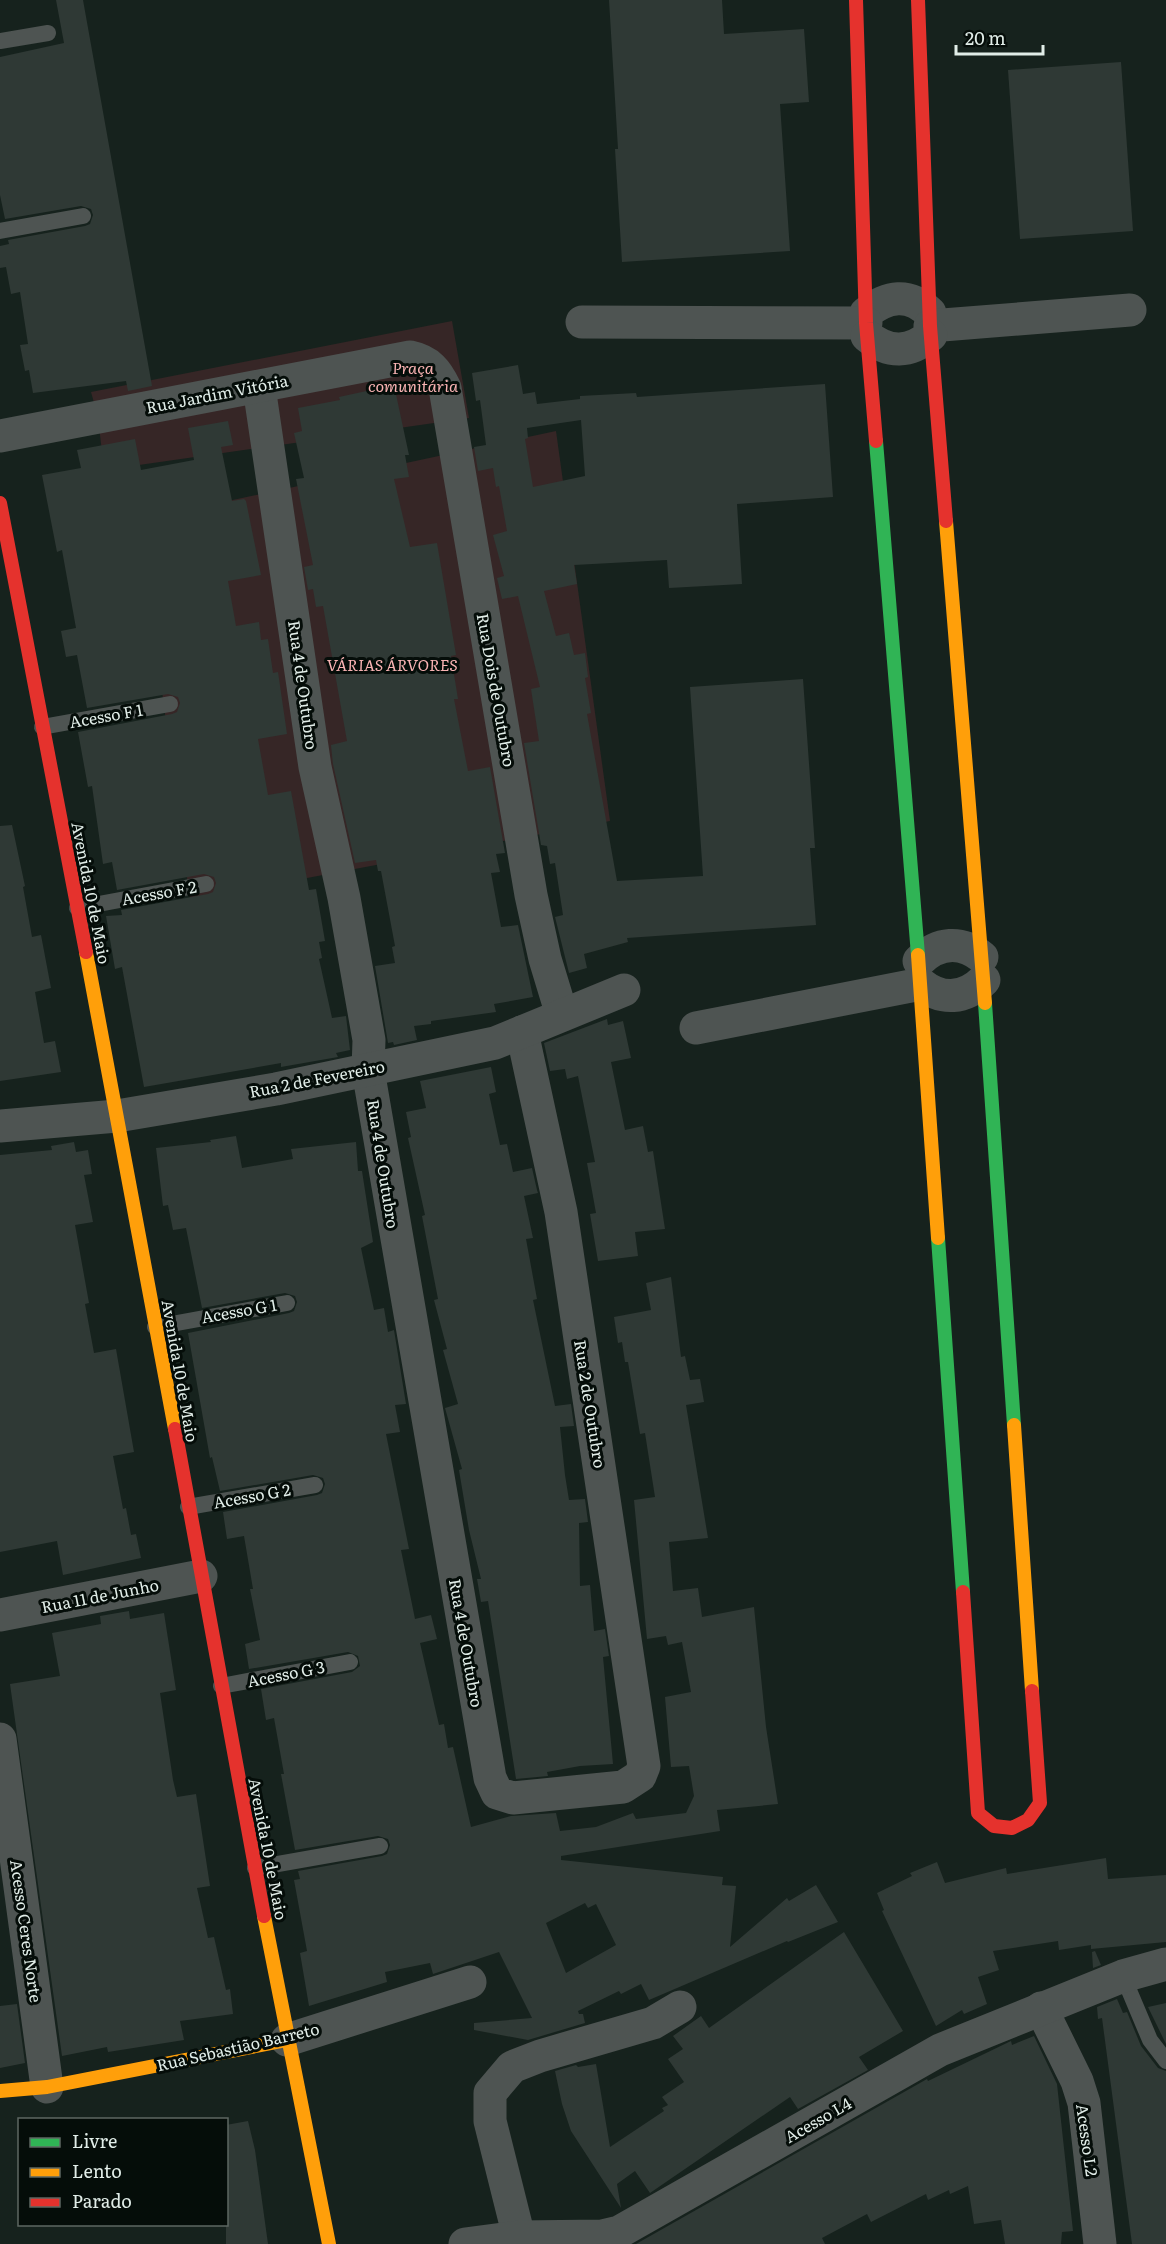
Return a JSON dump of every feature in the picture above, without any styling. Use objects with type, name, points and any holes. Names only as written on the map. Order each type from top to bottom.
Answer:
[{"type":"street","points":[[856,0],[866,324],[920,973],[978,1813],[992,1826],[1012,1829],[1030,1820],[1040,1803],[983,968],[930,324],[918,0]]},
{"type":"street","points":[[866,324],[886,300],[898,298],[921,304],[930,324]]},
{"type":"street","points":[[582,322],[866,324],[887,349],[899,350],[911,349],[930,324],[1130,310]]},
{"type":"street","name":"Rua Jardim Vitória","points":[[0,436],[410,357],[422,359],[432,366]]},
{"type":"street","name":"Rua Dois de Outubro","points":[[432,366],[445,388],[531,896],[545,959],[562,1015]]},
{"type":"street","name":"Rua 4 de Outubro","points":[[259,387],[315,767],[344,898],[369,1040],[368,1070],[404,1291],[493,1788],[503,1797],[513,1798],[623,1787],[639,1776]]},
{"type":"street","name":"Avenida 10 de Maio","points":[[0,503],[117,1116],[287,2040],[329,2244]]},
{"type":"street","points":[[950,944],[973,950],[983,968],[970,991],[953,997],[930,992],[920,973],[928,952],[950,944]]},
{"type":"street","points":[[696,1028],[920,973]]},
{"type":"street","name":"Rua 2 de Fevereiro","points":[[0,1126],[117,1116],[276,1089],[368,1070],[495,1042],[624,990]]},
{"type":"street","name":"Rua 2 de Outubro","points":[[522,1032],[561,1212],[644,1750],[644,1766],[639,1776]]},
{"type":"street","name":"Rua 11 de Junho","points":[[0,1615],[201,1576]]},
{"type":"street","name":"Acesso Ceres Norte","points":[[0,1739],[47,2087]]},
{"type":"street","name":"Acesso L4","points":[[465,2244],[519,2237],[602,2236],[619,2232],[940,2050],[1123,1976],[1166,1964]]},
{"type":"street","name":"Rua Sebastião Barreto","points":[[0,2091],[47,2087],[287,2040],[470,1982]]},
{"type":"street","points":[[519,2237],[490,2121],[490,2093],[512,2067],[540,2056],[653,2023],[680,2007]]},
{"type":"street","name":"Acesso L2","points":[[1041,2008],[1077,2081],[1083,2103],[1100,2244]]},
{"type":"lane","points":[[0,41],[48,33]]},
{"type":"lane","points":[[0,231],[83,216]]},
{"type":"lane","name":"Acesso F 1","points":[[42,727],[170,704]]},
{"type":"lane","name":"Acesso F 2","points":[[77,908],[206,884]]},
{"type":"lane","name":"Acesso G 1","points":[[155,1327],[287,1303]]},
{"type":"lane","name":"Acesso G 2","points":[[188,1508],[315,1485]]},
{"type":"lane","name":"Acesso G 3","points":[[221,1686],[350,1662]]},
{"type":"lane","points":[[255,1868],[380,1846]]},
{"type":"lane","points":[[1123,1976],[1150,2040],[1166,2061]]},
{"type":"green space","name":"Praça comunitária","points":[[452,321],[469,418],[104,470],[98,417],[91,392]]},
{"type":"green space","name":"VÁRIAS ÁRVORES","points":[[556,431],[610,821],[190,900],[139,520]]},
{"type":"building","points":[[56,0],[83,0],[152,386],[128,391],[126,381],[33,393],[29,370],[25,371],[20,345],[28,344],[20,292],[11,294],[6,267],[0,268],[0,246],[9,244],[8,240],[85,226],[90,224],[93,215],[91,209],[81,206],[5,219],[0,195],[0,57],[64,43]]},
{"type":"building","points":[[609,0],[722,0],[724,34],[804,29],[809,102],[780,104],[790,251],[622,262]]},
{"type":"building","points":[[1121,62],[1133,231],[1020,239],[1008,70]]},
{"type":"building","points":[[518,365],[523,394],[535,392],[537,404],[580,399],[580,396],[636,393],[637,397],[825,384],[833,497],[737,504],[742,584],[669,588],[667,560],[574,565],[577,584],[544,591],[556,636],[569,633],[574,655],[585,653],[588,677],[585,678],[591,713],[587,714],[617,881],[703,876],[690,687],[803,679],[815,848],[810,848],[816,925],[627,938],[628,942],[584,954],[587,968],[569,973],[555,917],[563,915],[555,863],[550,864],[547,846],[541,845],[524,743],[539,741],[531,689],[540,687],[518,596],[502,599],[497,578],[504,576],[493,535],[507,531],[499,486],[496,487],[493,468],[478,471],[474,447],[486,445],[480,400],[476,401],[472,373]],"holes":[[[581,420],[585,476],[533,487],[525,439],[528,438],[527,428]]]},
{"type":"building","points":[[394,385],[409,455],[405,455],[409,477],[394,479],[410,547],[437,543],[456,655],[451,656],[458,699],[454,699],[468,771],[490,767],[505,853],[496,854],[500,872],[491,873],[501,927],[518,925],[533,997],[494,1004],[496,1012],[431,1021],[431,1024],[414,1026],[417,1040],[394,1045],[393,1042],[388,1043],[375,966],[395,963],[392,947],[395,946],[381,871],[378,871],[376,860],[355,863],[333,764],[331,745],[347,741],[323,606],[316,607],[313,589],[308,590],[304,567],[313,565],[296,479],[304,478],[294,433],[302,431],[298,408],[340,400],[339,397]]},
{"type":"building","points":[[228,421],[233,445],[221,447],[232,501],[244,499],[246,501],[261,575],[228,581],[236,626],[259,622],[261,640],[268,639],[273,673],[278,672],[287,734],[258,739],[268,795],[291,791],[309,890],[316,889],[325,941],[319,942],[322,958],[319,959],[332,1018],[346,1016],[350,1050],[336,1053],[338,1057],[281,1067],[281,1063],[144,1087],[122,967],[115,969],[106,916],[122,915],[121,910],[208,894],[213,892],[216,883],[214,877],[204,874],[117,890],[112,862],[103,864],[92,786],[88,787],[78,732],[172,714],[177,712],[180,703],[178,697],[168,694],[87,708],[77,655],[66,657],[61,631],[76,628],[62,550],[57,552],[42,475],[81,468],[77,450],[135,439],[141,470],[194,460],[188,428]]},
{"type":"building","points":[[12,825],[25,886],[23,887],[32,937],[41,935],[51,988],[35,992],[44,1043],[55,1041],[61,1072],[0,1081],[0,826]]},
{"type":"building","points":[[607,1019],[608,1025],[623,1021],[631,1058],[611,1062],[625,1130],[643,1126],[648,1152],[653,1151],[665,1229],[635,1232],[638,1256],[598,1261],[590,1214],[596,1213],[587,1163],[595,1162],[578,1076],[567,1079],[565,1069],[550,1071],[544,1043]]},
{"type":"building","points":[[491,1067],[496,1092],[489,1094],[500,1145],[507,1144],[513,1172],[532,1168],[538,1193],[524,1196],[533,1238],[526,1239],[537,1299],[533,1300],[555,1406],[571,1404],[574,1426],[560,1427],[565,1475],[569,1500],[585,1499],[588,1522],[579,1523],[580,1586],[590,1585],[594,1631],[605,1629],[609,1656],[603,1657],[613,1764],[580,1766],[547,1772],[548,1776],[516,1779],[488,1601],[481,1602],[477,1579],[481,1579],[469,1530],[459,1470],[462,1469],[445,1408],[458,1404],[443,1350],[447,1349],[434,1300],[438,1299],[422,1216],[425,1215],[408,1138],[411,1137],[406,1112],[426,1108],[420,1081]]},
{"type":"building","points":[[236,1136],[242,1168],[293,1159],[291,1149],[356,1142],[358,1171],[362,1171],[373,1242],[361,1248],[374,1310],[384,1308],[388,1332],[394,1330],[406,1404],[395,1405],[400,1432],[386,1434],[409,1549],[401,1550],[415,1619],[431,1615],[437,1639],[420,1643],[439,1725],[444,1724],[448,1748],[453,1747],[471,1827],[511,1816],[556,1813],[560,1831],[596,1827],[633,1813],[636,1819],[686,1813],[694,1796],[689,1766],[671,1767],[665,1697],[691,1692],[682,1642],[668,1645],[666,1636],[647,1639],[634,1500],[655,1497],[645,1433],[640,1434],[628,1362],[625,1362],[622,1342],[618,1343],[614,1317],[651,1310],[646,1283],[671,1277],[681,1357],[685,1356],[690,1380],[700,1379],[704,1402],[686,1405],[708,1538],[669,1542],[673,1591],[698,1588],[702,1617],[754,1607],[766,1727],[778,1804],[717,1810],[720,1831],[561,1856],[561,1860],[723,1877],[722,1885],[736,1886],[730,1947],[787,1898],[789,1901],[816,1885],[838,1922],[787,1941],[649,2000],[641,1984],[621,1994],[619,1991],[578,2011],[579,2014],[583,2014],[585,2023],[528,2040],[474,2030],[474,2023],[532,2018],[499,1952],[433,1974],[430,1963],[385,1972],[387,1982],[309,2006],[300,1953],[307,1951],[294,1880],[300,1879],[298,1871],[382,1856],[387,1854],[390,1845],[388,1839],[378,1836],[295,1850],[281,1774],[284,1774],[274,1718],[266,1720],[261,1689],[352,1672],[360,1666],[358,1656],[348,1652],[249,1669],[245,1644],[260,1640],[250,1589],[253,1589],[244,1536],[227,1539],[223,1512],[317,1495],[322,1493],[325,1484],[323,1478],[313,1475],[220,1491],[212,1457],[210,1458],[188,1333],[289,1313],[294,1311],[297,1302],[295,1296],[285,1293],[202,1308],[186,1228],[173,1230],[168,1205],[163,1206],[156,1148],[211,1142],[210,1140]],"holes":[[[585,1903],[588,1908],[596,1904],[616,1945],[566,1973],[546,1923]]]},
{"type":"building","points":[[74,1142],[76,1152],[88,1150],[92,1174],[84,1175],[93,1222],[75,1225],[89,1303],[85,1304],[94,1353],[116,1349],[134,1452],[113,1456],[123,1509],[126,1508],[131,1535],[136,1534],[141,1558],[63,1575],[57,1541],[0,1552],[0,1155],[52,1150],[51,1146]]},
{"type":"building","points":[[129,1611],[130,1619],[164,1613],[176,1690],[160,1693],[173,1780],[177,1797],[196,1794],[210,1886],[197,1888],[208,1938],[214,1937],[226,1990],[230,1989],[233,2014],[180,2021],[184,2040],[108,2052],[107,2047],[62,2056],[10,1684],[60,1676],[52,1633],[101,1624],[100,1616]]},
{"type":"building","points":[[1106,1858],[1108,1879],[1166,1875],[1166,1942],[1091,1949],[1091,1945],[1059,1950],[1058,1941],[993,1951],[999,1970],[978,1977],[987,2004],[964,2014],[962,2010],[936,2026],[882,1911],[884,1910],[877,1893],[912,1876],[910,1873],[937,1862],[945,1883],[1006,1868],[1007,1874]]},
{"type":"building","points":[[844,1932],[903,2031],[859,2057],[868,2070],[798,2109],[790,2097],[650,2193],[635,2171],[617,2184],[621,2208],[571,2131],[555,2071],[576,2065],[578,2067],[596,2064],[610,2147],[664,2111],[662,2108],[668,2105],[662,2097],[684,2082],[668,2059],[683,2049],[673,2036],[701,2016],[709,2028]]},
{"type":"building","points":[[1095,1951],[1101,1965],[1093,1968],[1092,1952]]},
{"type":"building","points":[[1117,1999],[1123,2013],[1127,2012],[1141,2046],[1158,2068],[1166,2071],[1166,2244],[1132,2244],[1102,2018],[1098,2019],[1097,2007]]},
{"type":"building","points":[[1166,2003],[1166,2044],[1148,2007]]},
{"type":"building","points":[[17,2004],[25,2063],[0,2068],[0,2006]]},
{"type":"building","points":[[1034,2036],[1057,2084],[1073,2231],[1062,2232],[1061,2244],[1005,2244],[1001,2220],[974,2224],[968,2186],[950,2194],[949,2190],[928,2200],[926,2194],[871,2222],[867,2214],[822,2238],[825,2244],[636,2244],[927,2079],[928,2081],[1011,2041],[1012,2045]]},
{"type":"building","points":[[248,2121],[255,2150],[268,2244],[226,2244],[228,2125]]},
{"type":"traffic: fast","points":[[876,441],[918,955]]},
{"type":"traffic: fast","points":[[985,1003],[1014,1425]]},
{"type":"traffic: fast","points":[[938,1238],[963,1592]]},
{"type":"traffic: slow","points":[[946,521],[985,1003]]},
{"type":"traffic: slow","points":[[86,952],[175,1429]]},
{"type":"traffic: slow","points":[[918,955],[938,1238]]},
{"type":"traffic: slow","points":[[1014,1425],[1032,1691]]},
{"type":"traffic: slow","points":[[264,1916],[329,2244]]},
{"type":"traffic: slow","points":[[0,2091],[47,2087],[287,2040]]},
{"type":"traffic: jam","points":[[856,0],[866,323],[876,441]]},
{"type":"traffic: jam","points":[[918,0],[930,326],[946,521]]},
{"type":"traffic: jam","points":[[0,503],[86,952]]},
{"type":"traffic: jam","points":[[175,1429],[264,1916]]},
{"type":"traffic: jam","points":[[963,1592],[978,1813],[994,1826],[1012,1828],[1028,1820],[1040,1803],[1032,1691]]}]
